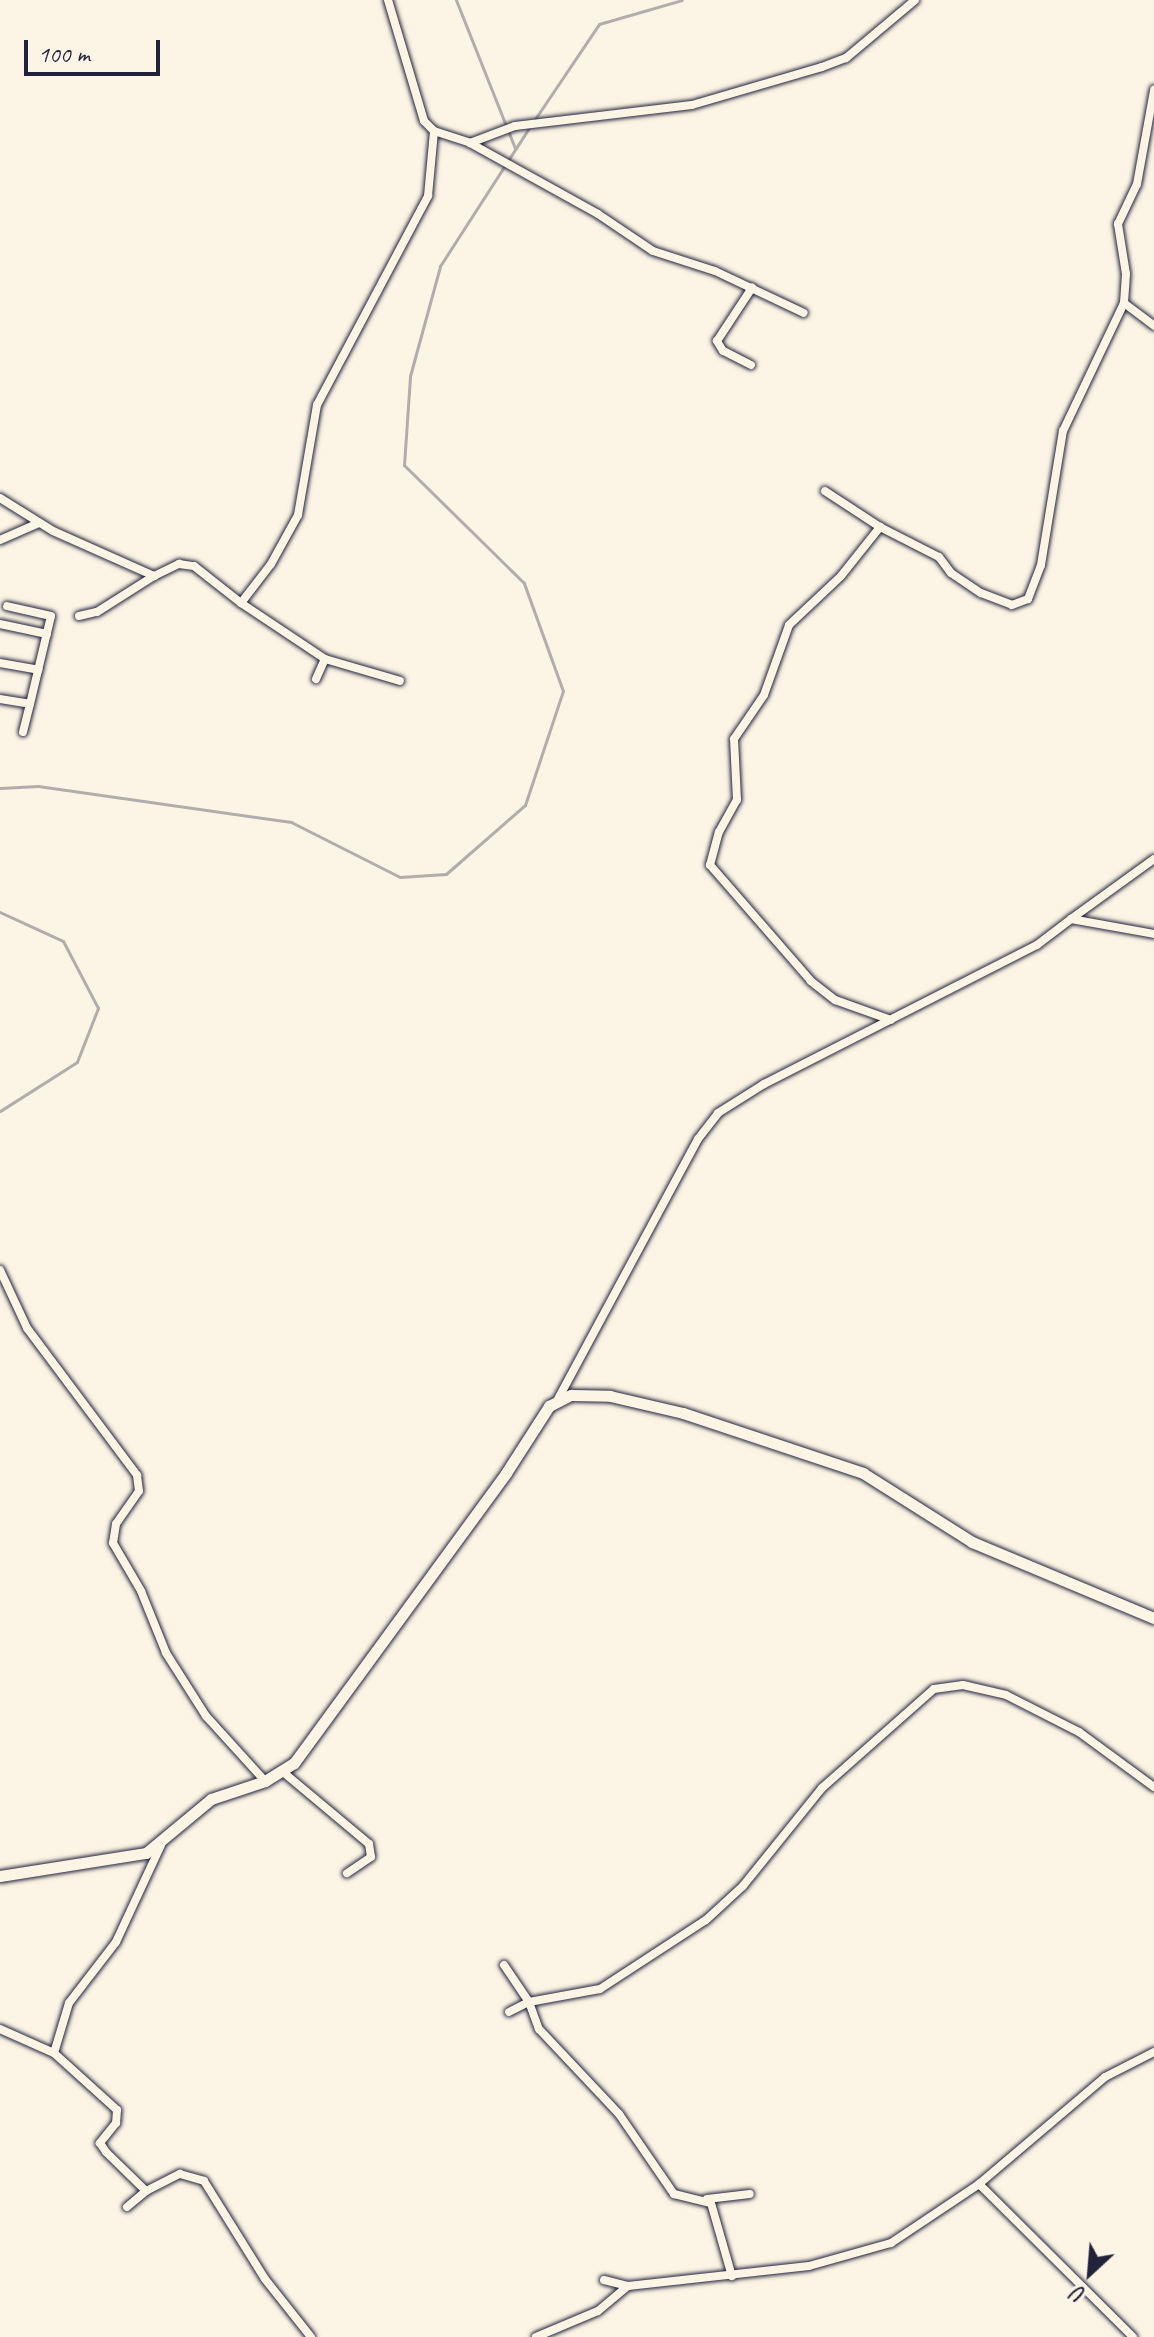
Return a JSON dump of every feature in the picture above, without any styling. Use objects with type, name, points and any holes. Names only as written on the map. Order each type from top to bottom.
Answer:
[{"type":"street","points":[[241,603],[298,515],[317,405],[428,196],[434,131],[415,100],[388,0]]},
{"type":"street","points":[[470,143],[505,129],[530,124],[692,105],[822,67],[846,58],[915,0]]},
{"type":"street","points":[[825,491],[880,527],[939,557],[951,573],[981,593],[1012,605],[1028,599],[1041,565],[1063,431],[1124,303],[1126,274],[1118,224],[1137,184],[1154,90]]},
{"type":"street","points":[[434,131],[470,143],[598,214],[653,251],[752,288],[804,313]]},
{"type":"street","points":[[751,365],[723,351],[717,341],[752,288]]},
{"type":"street","points":[[1124,303],[1154,326]]},
{"type":"street","points":[[0,498],[39,523],[154,576]]},
{"type":"street","points":[[0,540],[39,523]]},
{"type":"street","points":[[880,527],[841,576],[789,625],[764,695],[734,739],[737,800],[719,832],[710,865],[811,981],[835,1000],[891,1020]]},
{"type":"street","points":[[79,616],[97,612],[154,576],[187,563],[325,659],[400,681]]},
{"type":"street","points":[[7,606],[51,616],[23,732]]},
{"type":"street","points":[[0,624],[47,634]]},
{"type":"street","points":[[316,679],[325,659]]},
{"type":"street","points":[[0,663],[38,670]]},
{"type":"street","points":[[0,699],[30,704]]},
{"type":"street","points":[[0,1876],[126,1859],[161,1845],[211,1799],[283,1772],[328,1724],[558,1399],[698,1139],[718,1113],[764,1084],[1037,945],[1154,859]]},
{"type":"street","points":[[1071,919],[1095,927],[1154,934]]},
{"type":"street","points":[[0,1270],[27,1328],[137,1475],[139,1491],[116,1524],[113,1543],[141,1591],[166,1653],[206,1716],[265,1781]]},
{"type":"street","points":[[558,1399],[590,1394],[633,1401],[826,1460],[887,1486],[1010,1561],[1154,1618]]},
{"type":"street","points":[[509,2012],[529,2002],[600,1989],[706,1920],[752,1876],[808,1802],[934,1689],[963,1685],[1006,1695],[1079,1732],[1154,1787]]},
{"type":"street","points":[[283,1772],[369,1844],[371,1857],[347,1873]]},
{"type":"street","points":[[54,2053],[69,2003],[116,1942],[161,1845]]},
{"type":"street","points":[[504,1965],[529,2002],[539,2029],[619,2114],[674,2194],[707,2199],[750,2194]]},
{"type":"street","points":[[0,2029],[54,2053],[117,2110],[118,2119],[101,2146],[146,2191]]},
{"type":"street","points":[[604,2280],[628,2286],[732,2276],[809,2266],[891,2243],[979,2184],[1082,2094],[1154,2052]]},
{"type":"street","points":[[127,2207],[146,2191],[180,2174],[204,2181],[265,2279],[311,2337]]},
{"type":"street","points":[[979,2184],[1133,2337]]},
{"type":"street","points":[[707,2199],[721,2223],[732,2276]]},
{"type":"street","points":[[536,2337],[598,2311],[628,2286]]},
{"type":"waterway","points":[[456,0],[515,148]]},
{"type":"waterway","points":[[533,122],[599,24],[682,0]]},
{"type":"waterway","points":[[0,788],[38,786],[291,822],[400,877],[446,874],[525,805],[563,691],[524,583],[404,465],[410,376],[440,266],[529,128]]},
{"type":"waterway","points":[[0,912],[63,941],[98,1008],[77,1062],[0,1111]]}]
